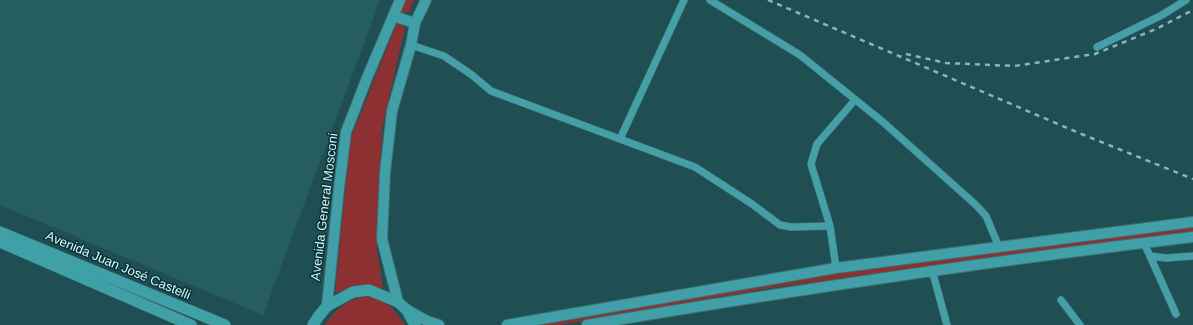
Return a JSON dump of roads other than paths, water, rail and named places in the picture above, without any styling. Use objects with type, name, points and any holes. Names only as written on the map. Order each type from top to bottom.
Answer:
[{"type":"main road","name":"Avenida Juan José Castelli","points":[[0,232],[225,325]]},
{"type":"main road","name":"Avenida Juan José Castelli","points":[[0,242],[191,325]]},
{"type":"main road","points":[[306,325],[315,321],[327,306],[352,292],[369,290],[398,302],[407,310],[415,325]]},
{"type":"street","name":"Avenida General Mosconi","points":[[327,306],[346,132],[400,0]]},
{"type":"street","points":[[398,302],[382,239],[385,173],[392,111],[411,45],[415,23],[426,0]]},
{"type":"street","points":[[620,139],[684,0]]},
{"type":"street","points":[[710,0],[800,55],[854,101],[882,122],[976,205],[986,216],[999,247]]},
{"type":"street","points":[[1097,47],[1162,15],[1186,0]]},
{"type":"street","points":[[393,16],[415,23]]},
{"type":"street","points":[[411,45],[444,56],[472,75],[491,91],[695,167],[752,204],[780,225],[791,227],[830,226]]},
{"type":"street","points":[[836,268],[830,226],[811,164],[817,144],[854,101]]},
{"type":"street","points":[[507,325],[836,268],[1193,222]]},
{"type":"street","points":[[586,325],[747,298],[932,270],[1193,237]]},
{"type":"street","points":[[1144,243],[1176,314]]},
{"type":"street","points":[[1150,256],[1166,258],[1193,256]]},
{"type":"street","points":[[932,270],[947,325]]},
{"type":"street","points":[[1061,300],[1080,325]]},
{"type":"street","points":[[407,310],[427,321],[439,325]]},
{"type":"railway","points":[[768,0],[1079,133],[1193,179]]},
{"type":"railway","points":[[906,54],[946,63],[1014,66],[1095,54],[1156,29],[1193,10]]}]
